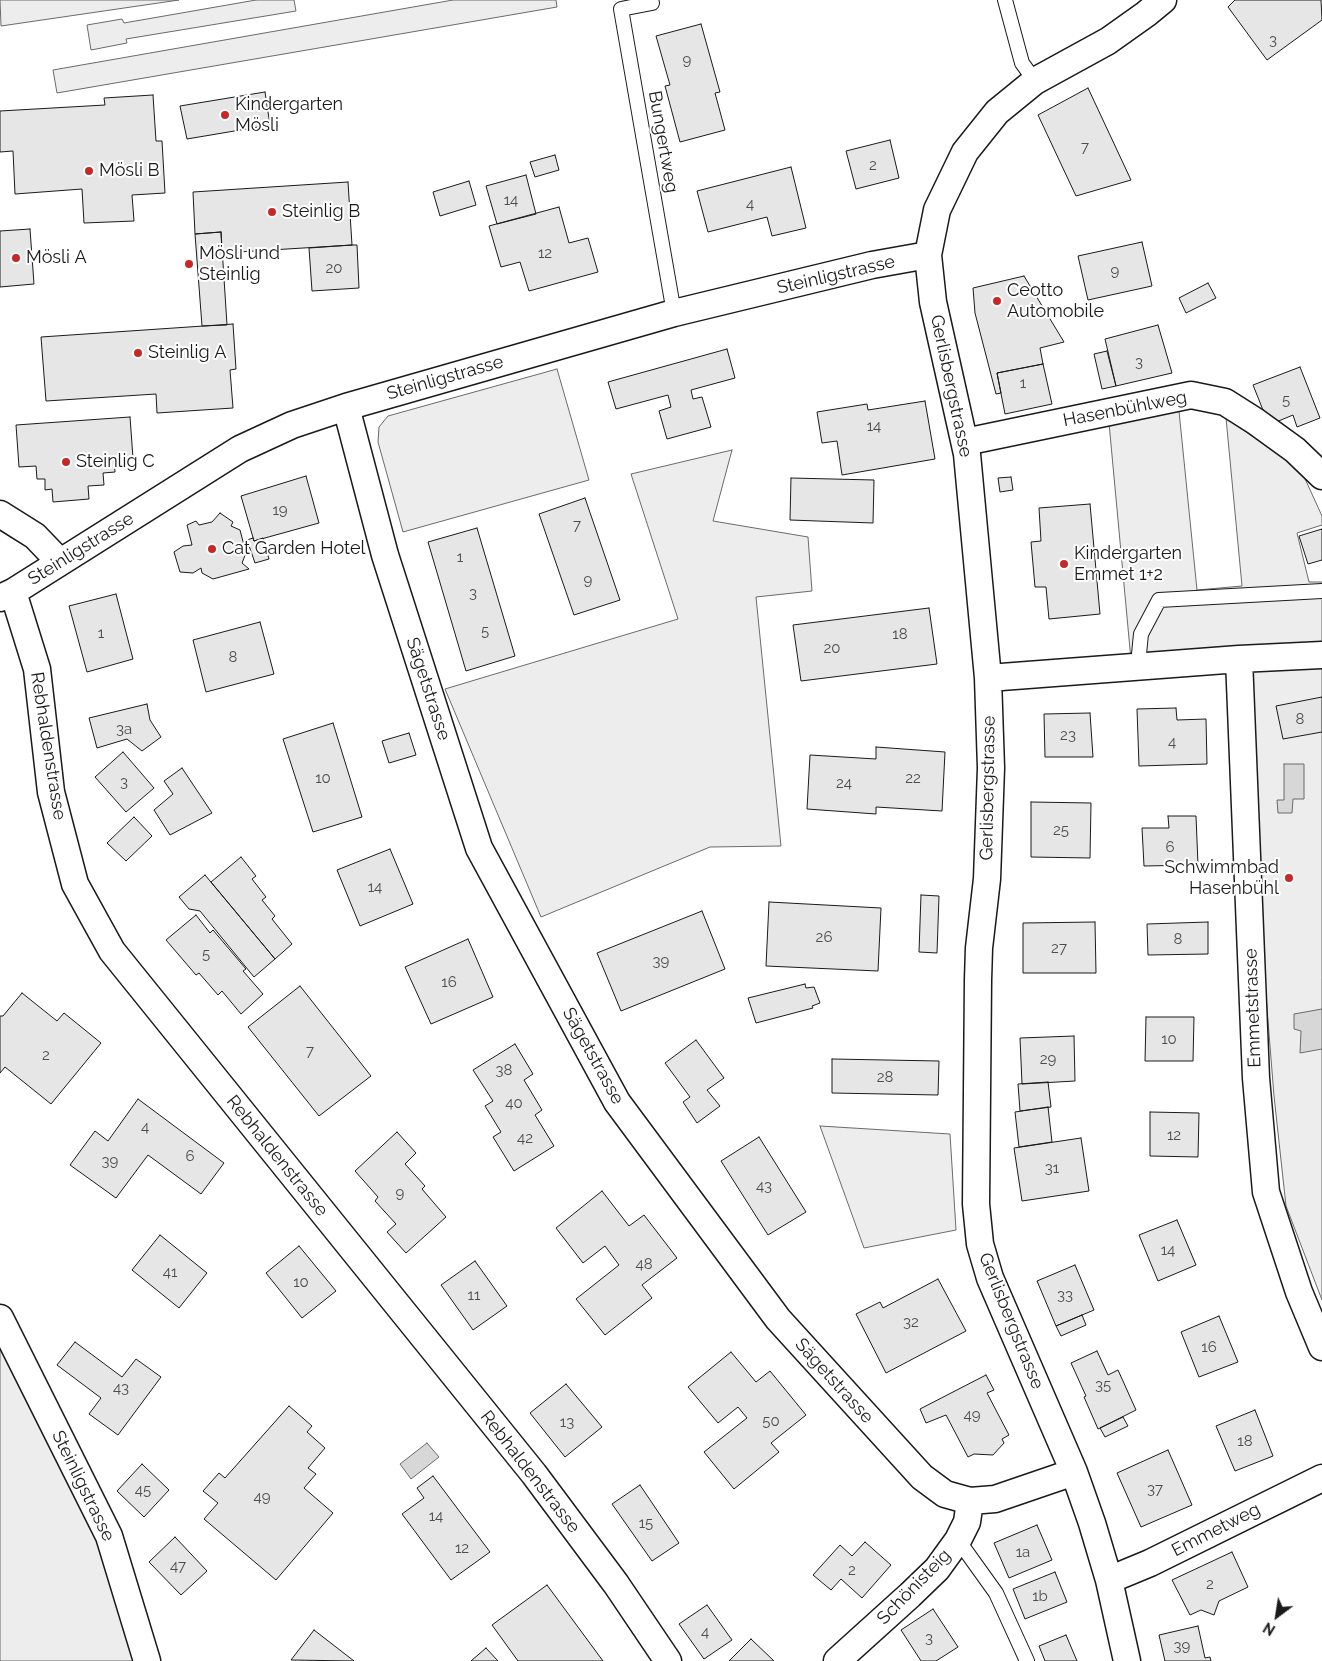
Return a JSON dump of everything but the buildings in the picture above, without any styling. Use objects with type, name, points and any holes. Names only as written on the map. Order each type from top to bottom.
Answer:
[{"type":"street","name":"Gerlisbergstrasse","points":[[1127,1661],[1109,1580],[1092,1522],[1074,1472],[990,1278],[980,1244],[976,1204],[978,948],[987,879],[991,768],[988,678],[965,442],[933,302],[928,255],[937,210],[965,152],[997,112],[1035,81],[1108,41],[1163,0]]},
{"type":"street","name":"Steinligstrasse","points":[[6,595],[240,449],[292,425],[346,407],[674,313],[872,265],[928,255]]},
{"type":"street","name":"Hasenbühlweg","points":[[965,442],[1192,395],[1225,402],[1295,450],[1322,476]]},
{"type":"street","name":"Sägetstrasse","points":[[346,407],[385,554],[479,848],[617,1102],[778,1319],[922,1477],[945,1494],[970,1501],[995,1499],[1074,1472]]},
{"type":"street","points":[[0,514],[35,536],[60,562]]},
{"type":"street","name":"Rebhaldenstrasse","points":[[6,595],[37,669],[51,792],[75,884],[112,951],[534,1474],[616,1584],[668,1661]]},
{"type":"street","points":[[988,678],[1140,668],[1239,659],[1322,655]]},
{"type":"street","name":"Emmetstrasse","points":[[1239,659],[1256,1068],[1266,1192],[1299,1292],[1322,1347]]},
{"type":"street","name":"Steinligstrasse","points":[[0,1318],[109,1536],[148,1661]]},
{"type":"street","name":"Emmetweg","points":[[1109,1580],[1150,1563],[1322,1478]]},
{"type":"street","name":"Schönisteig","points":[[837,1661],[937,1569],[958,1540],[967,1522],[970,1501]]},
{"type":"lane","points":[[1005,0],[1022,63],[1035,81]]},
{"type":"lane","name":"Bungertweg","points":[[652,3],[621,10],[674,313]]},
{"type":"lane","points":[[1140,668],[1141,634],[1159,600],[1322,591]]},
{"type":"lane","points":[[958,1540],[996,1593],[1027,1661]]},
{"type":"shaded area","points":[[0,0],[179,0],[1,26]]},
{"type":"shaded area","points":[[256,0],[294,0],[296,11],[126,39],[127,43],[91,50],[87,25],[122,19],[124,23]]},
{"type":"shaded area","points":[[453,0],[556,0],[557,7],[57,93],[53,70]]},
{"type":"shaded area","points":[[557,369],[589,480],[403,532],[378,442],[379,427],[388,416]]},
{"type":"shaded area","points":[[1179,411],[1197,590],[1242,586],[1226,418],[1301,470],[1322,516],[1322,525],[1297,533],[1309,582],[1322,582],[1322,644],[1131,660],[1109,423]]},
{"type":"shaded area","points":[[732,450],[713,521],[808,537],[812,591],[756,597],[781,846],[710,847],[541,917],[445,689],[678,619],[631,474]]},
{"type":"shaded area","name":"Schwimmbad Hasenbühl","points":[[1322,655],[1322,1300],[1286,1206],[1274,1096],[1239,659]]},
{"type":"shaded area","points":[[1284,764],[1304,764],[1304,799],[1293,799],[1292,813],[1278,813],[1277,800],[1284,800]]},
{"type":"shaded area","points":[[1322,1009],[1322,1049],[1300,1053],[1301,1031],[1294,1029],[1294,1014]]},
{"type":"shaded area","points":[[820,1126],[950,1134],[956,1230],[864,1248]]},
{"type":"shaded area","points":[[0,1318],[109,1536],[147,1661],[0,1661]]},
{"type":"shaded area","points":[[427,1443],[439,1457],[411,1479],[400,1464]]},
{"type":"place","name":"Kindergarten Mösli","points":[[225,115]]},
{"type":"place","name":"Mösli B","points":[[89,171]]},
{"type":"place","name":"Steinlig B","points":[[272,212]]},
{"type":"place","name":"Mösli A","points":[[16,258]]},
{"type":"place","name":"Mösli und Steinlig","points":[[189,264]]},
{"type":"place","name":"Ceotto Automobile","points":[[997,301]]},
{"type":"place","name":"Steinlig A","points":[[138,353]]},
{"type":"place","name":"Steinlig C","points":[[66,462]]},
{"type":"place","name":"Cat Garden Hotel","points":[[212,549]]},
{"type":"place","name":"Kindergarten Emmet 1+2","points":[[1064,564]]},
{"type":"place","name":"Schwimmbad Hasenbühl","points":[[1289,878]]}]
